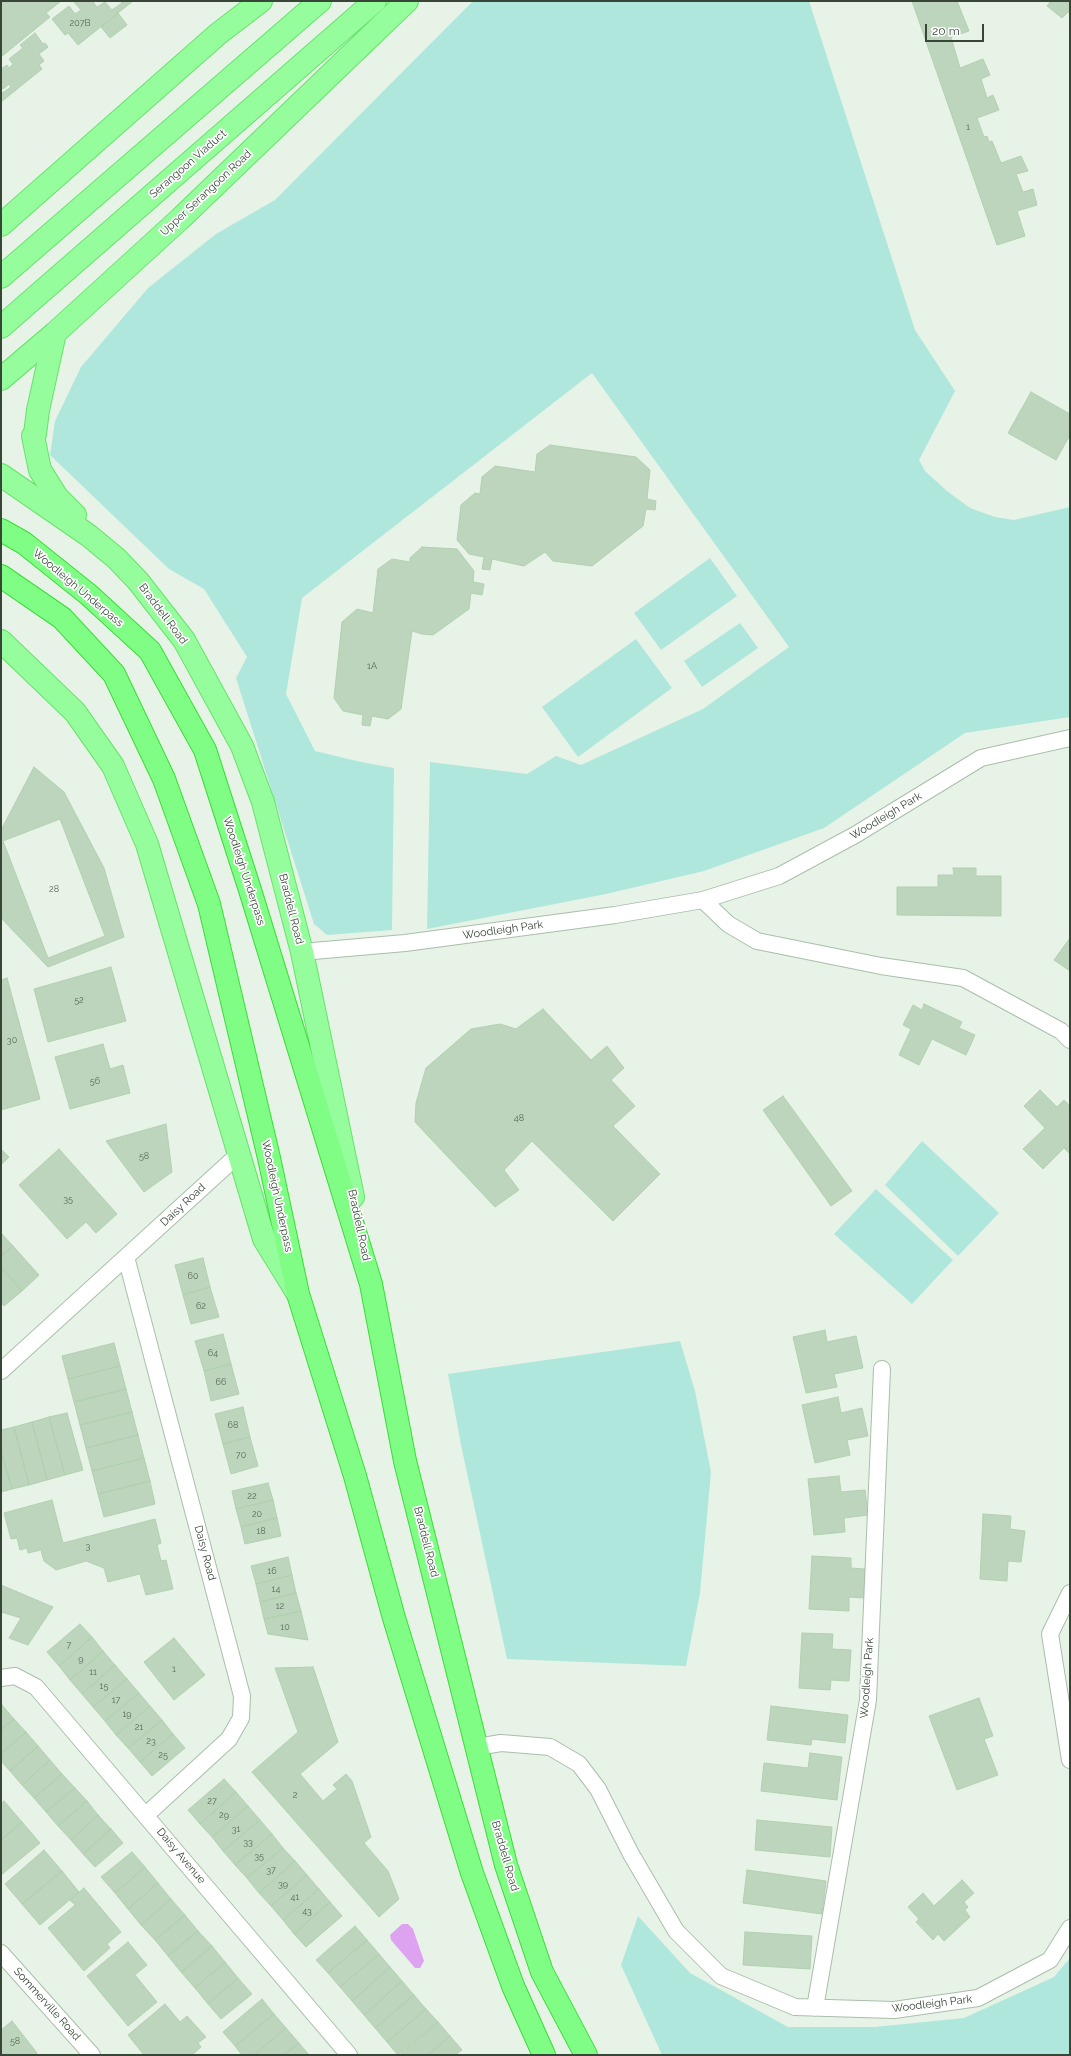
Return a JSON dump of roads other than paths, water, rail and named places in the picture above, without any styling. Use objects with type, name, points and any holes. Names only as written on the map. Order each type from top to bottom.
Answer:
[{"type":"highway","name":"Woodleigh Underpass","points":[[1,530],[24,543],[84,590],[150,651],[205,750],[253,897],[371,1284]]},
{"type":"highway","name":"Woodleigh Underpass","points":[[1,576],[62,618],[114,674],[164,779],[209,904],[269,1158],[298,1294]]},
{"type":"highway","name":"Braddell Road","points":[[371,1284],[405,1461],[506,1865],[542,1972],[586,2055]]},
{"type":"highway","points":[[298,1294],[355,1476],[394,1618],[472,1873],[513,1986],[544,2055]]},
{"type":"main road","points":[[1,225],[218,34],[261,1]]},
{"type":"main road","points":[[1,276],[320,1]]},
{"type":"main road","name":"Serangoon Viaduct","points":[[1,327],[375,1]]},
{"type":"main road","name":"Upper Serangoon Road","points":[[1,379],[55,333],[180,219],[406,1]]},
{"type":"main road","points":[[55,333],[38,410],[35,434],[33,436],[40,470],[57,497],[116,558]]},
{"type":"main road","name":"Braddell Road","points":[[1,475],[88,535],[116,558],[138,581],[184,640],[242,746],[263,802],[302,952],[371,1284]]},
{"type":"main road","points":[[1,641],[75,712],[112,766],[147,844],[264,1239],[298,1294]]},
{"type":"street","name":"Woodleigh Park","points":[[302,952],[405,944],[615,915],[703,900],[779,876],[855,835],[981,758],[1070,738]]},
{"type":"street","points":[[703,900],[728,924],[757,942],[881,966],[963,978],[1061,1031],[1070,1040]]},
{"type":"street","name":"Daisy Road","points":[[1,1371],[239,1154]]},
{"type":"street","name":"Daisy Road","points":[[126,1257],[242,1696],[241,1718],[229,1739],[146,1815]]},
{"type":"street","name":"Woodleigh Park","points":[[815,2008],[868,1700],[882,1369]]},
{"type":"street","points":[[1070,1594],[1050,1634],[1070,1760]]},
{"type":"street","name":"Daisy Avenue","points":[[1,1678],[15,1676],[36,1687],[349,2055]]},
{"type":"street","name":"Woodleigh Park","points":[[477,1747],[501,1743],[550,1747],[578,1764],[598,1789],[631,1854],[676,1931],[721,1976],[795,2007],[894,2010],[978,1998],[1050,1960],[1070,1928]]},
{"type":"street","name":"Sommerville Road","points":[[1,1953],[92,2055]]}]
